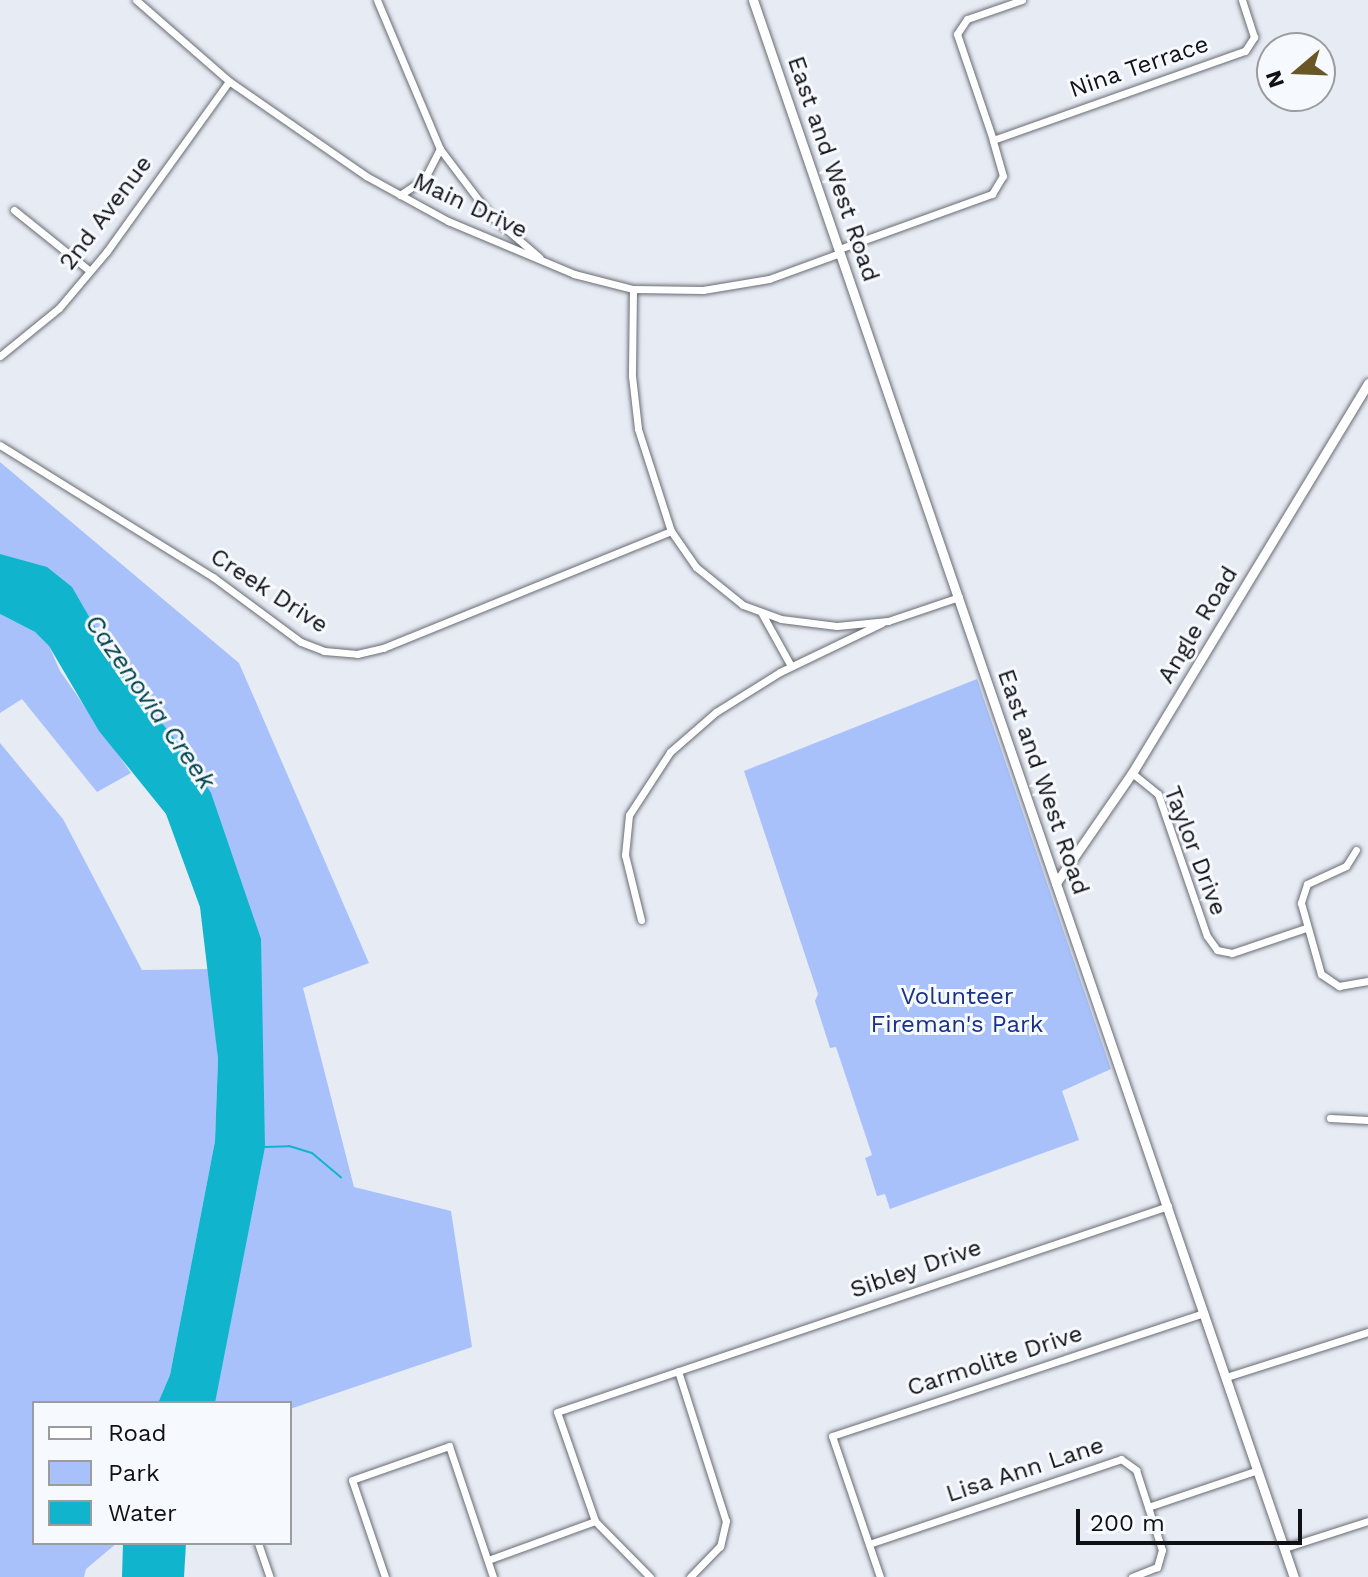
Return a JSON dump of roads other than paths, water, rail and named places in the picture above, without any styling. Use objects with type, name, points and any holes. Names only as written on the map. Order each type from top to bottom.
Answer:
[{"type":"street","name":"Main Drive","points":[[136,0],[229,81],[400,195],[516,252],[541,258],[574,274],[633,289],[703,290],[769,279],[840,251]]},
{"type":"street","points":[[377,0],[440,149],[490,215],[541,258]]},
{"type":"street","name":"East and West Road","points":[[753,0],[1294,1577]]},
{"type":"street","points":[[840,251],[992,194],[1003,176],[957,34],[967,19],[1022,0]]},
{"type":"street","name":"Nina Terrace","points":[[993,140],[1245,51],[1254,37],[1242,0]]},
{"type":"street","name":"2nd Avenue","points":[[0,356],[59,308],[90,271],[229,81]]},
{"type":"street","points":[[400,195],[425,178],[440,149]]},
{"type":"street","points":[[14,210],[90,271]]},
{"type":"street","points":[[633,289],[632,376],[638,429],[671,531],[696,567],[743,605],[761,612],[837,626],[888,621]]},
{"type":"street","name":"Angle Road","points":[[1056,883],[1132,773],[1368,383]]},
{"type":"street","name":"Creek Drive","points":[[0,445],[213,577],[301,642],[324,651],[357,654],[383,648],[671,531]]},
{"type":"street","points":[[641,920],[625,855],[629,815],[641,790],[670,752],[716,712],[791,666],[888,621],[959,597]]},
{"type":"street","points":[[761,612],[791,666]]},
{"type":"street","name":"Taylor Drive","points":[[1132,773],[1158,794],[1207,936],[1217,950],[1232,953],[1306,928]]},
{"type":"street","points":[[1356,850],[1346,866],[1313,879],[1303,890],[1306,928],[1327,979],[1339,986],[1368,981]]},
{"type":"street","points":[[1330,1118],[1368,1120]]},
{"type":"street","name":"Sibley Drive","points":[[595,1521],[557,1412],[1168,1206]]},
{"type":"street","name":"Carmolite Drive","points":[[869,1544],[832,1436],[1204,1313]]},
{"type":"street","points":[[1226,1377],[1368,1332]]},
{"type":"street","points":[[678,1371],[726,1521],[720,1546],[690,1577]]},
{"type":"street","points":[[385,1577],[352,1480],[449,1446],[493,1577]]},
{"type":"street","name":"Lisa Ann Lane","points":[[869,1544],[1115,1460],[1132,1465],[1148,1507]]},
{"type":"street","points":[[1132,1577],[1152,1570],[1162,1556],[1148,1507],[1258,1470]]},
{"type":"street","points":[[488,1560],[595,1521],[650,1577]]},
{"type":"street","points":[[1284,1548],[1368,1521]]},
{"type":"street","points":[[869,1544],[880,1577]]},
{"type":"street","points":[[259,1545],[270,1577]]},
{"type":"water","points":[[0,554],[47,567],[72,587],[122,674],[187,754],[211,793],[261,939],[265,1147],[215,1401],[159,1401],[170,1375],[215,1141],[218,1059],[200,907],[166,814],[99,731],[49,646],[35,632],[0,614]]},
{"type":"water","points":[[123,1545],[186,1545],[184,1577],[122,1577]]},
{"type":"waterway","points":[[264,1147],[289,1146],[312,1153],[341,1177]]},
{"type":"water label","name":"Cazenovia Creek","points":[[150,702]]},
{"type":"park label","name":"Volunteer Fireman's Park","points":[[957,1011]]}]
